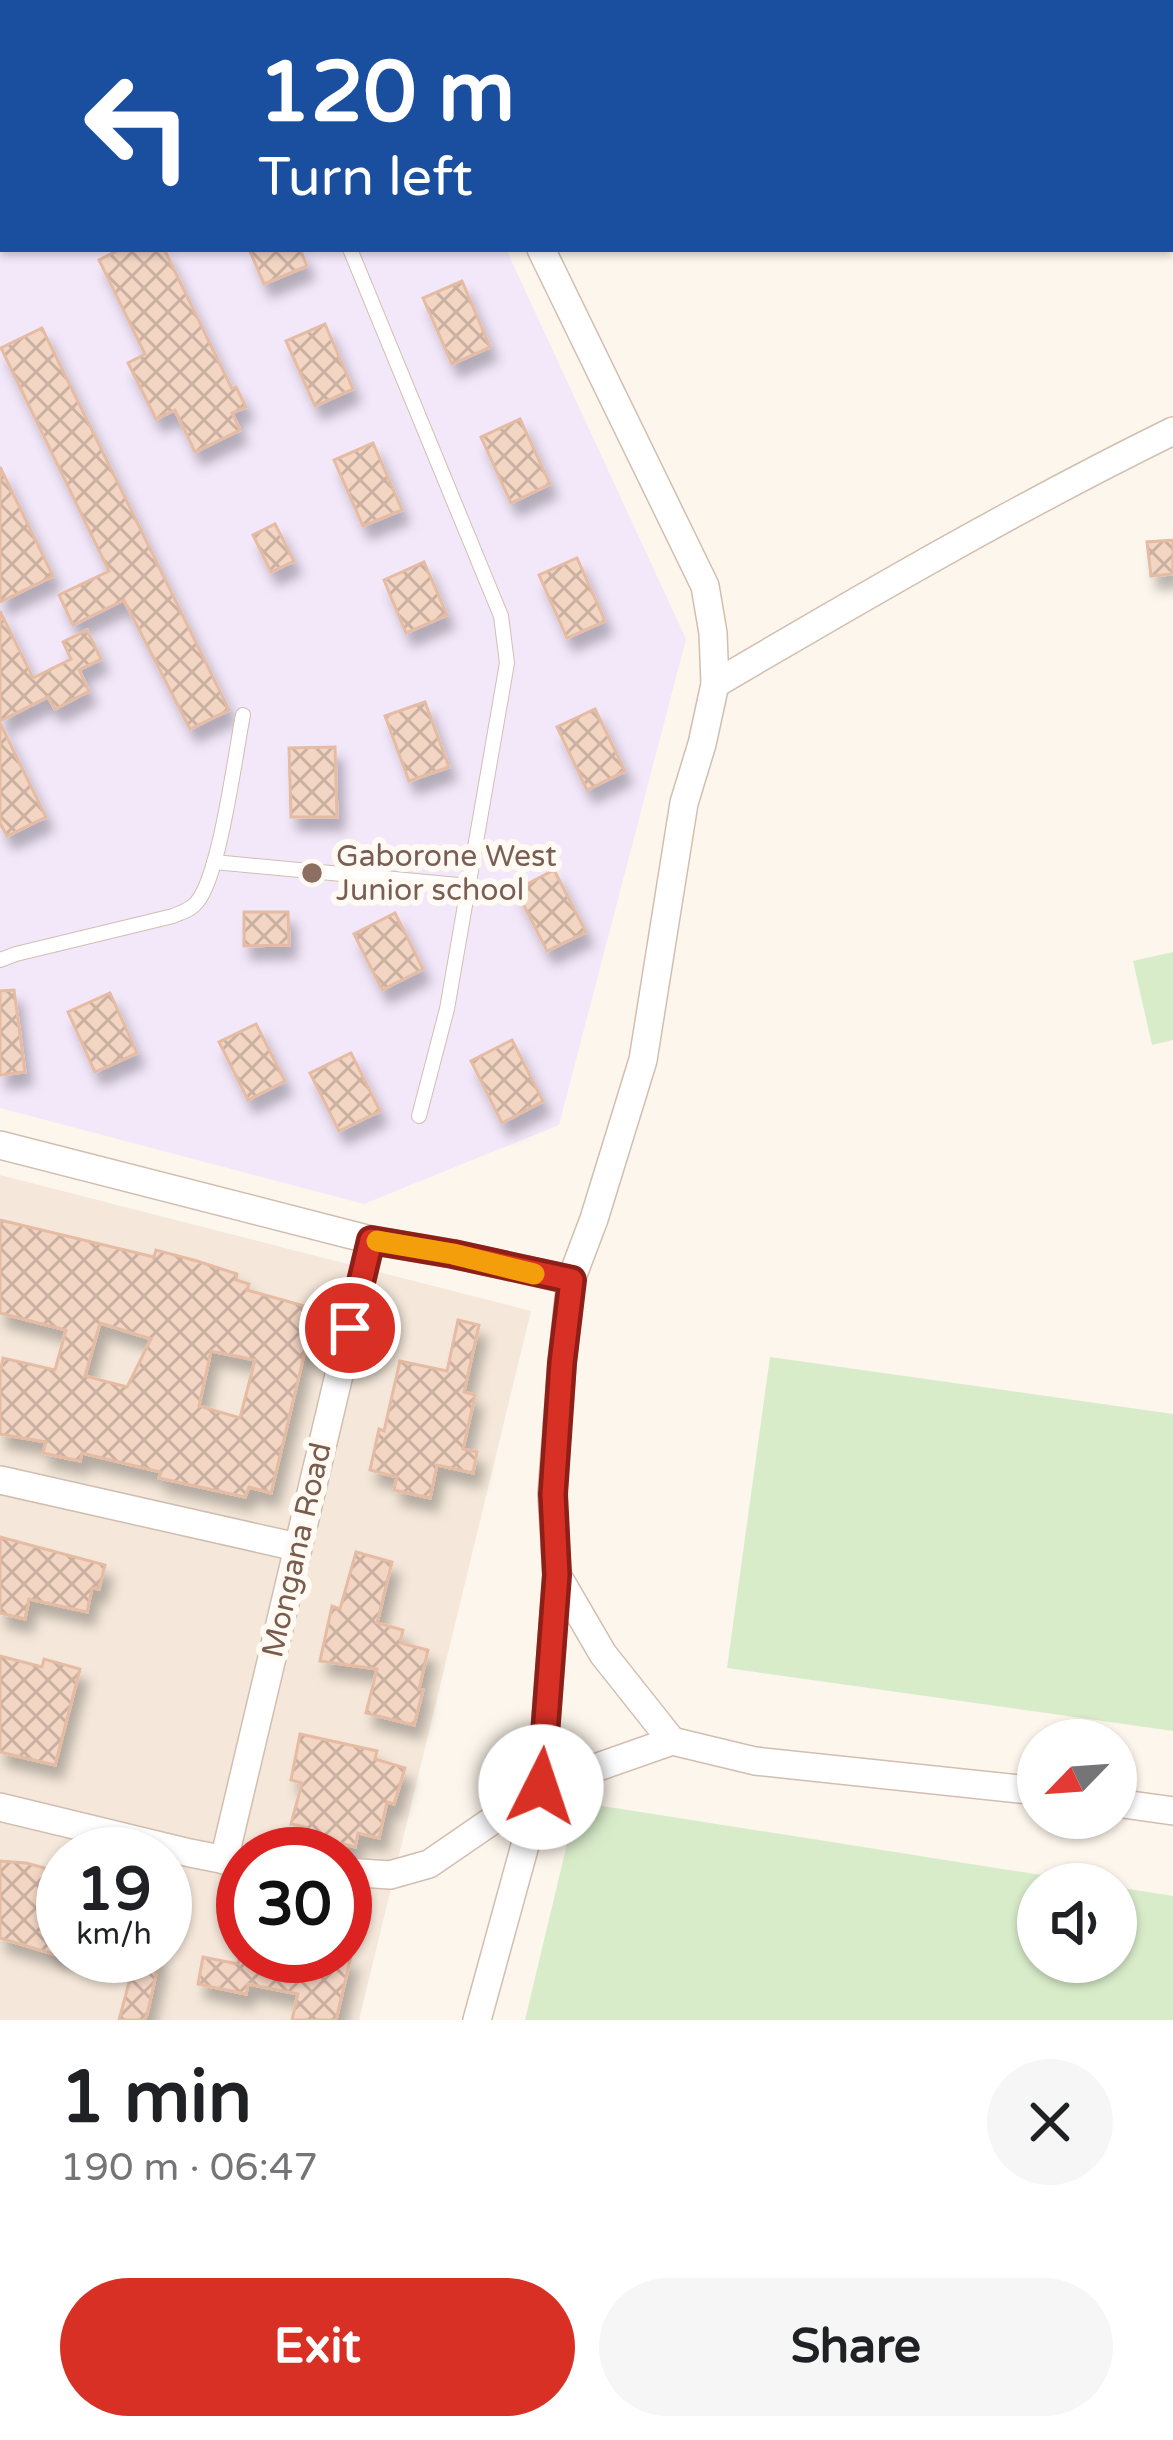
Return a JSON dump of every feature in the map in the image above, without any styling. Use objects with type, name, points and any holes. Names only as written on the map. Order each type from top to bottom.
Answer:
[{"type":"street","points":[[477,2020],[541,1787],[557,1575],[553,1494],[572,1280],[644,1060],[684,803],[715,684],[705,586],[542,252]]},
{"type":"street","points":[[715,684],[993,526],[1173,431]]},
{"type":"street","points":[[0,1144],[371,1240],[572,1280]]},
{"type":"street","name":"Mongana Road","points":[[241,1827],[297,1547],[371,1240]]},
{"type":"street","points":[[0,1480],[297,1547]]},
{"type":"street","points":[[557,1575],[603,1654],[672,1741]]},
{"type":"street","points":[[372,1874],[390,1875],[429,1864],[541,1787],[672,1741],[755,1761],[1017,1789]]},
{"type":"street","points":[[1137,1806],[1173,1811]]},
{"type":"street","points":[[0,1807],[216,1858]]},
{"type":"lane","points":[[351,252],[501,616],[505,638],[507,664],[448,1009],[418,1115]]},
{"type":"lane","points":[[0,960],[194,907],[214,862],[243,715]]},
{"type":"lane","points":[[214,862],[469,886]]},
{"type":"shaded area","name":"Gaborone West Junior school","points":[[0,252],[507,252],[686,639],[559,1125],[364,1204],[0,1108]]},
{"type":"shaded area","points":[[0,1175],[531,1311],[372,1966],[372,1827],[216,1827],[216,1983],[368,1983],[359,2020],[0,2020]]},
{"type":"green space","points":[[1173,952],[1173,1040],[1152,1045],[1133,961]]},
{"type":"green space","points":[[770,1357],[1173,1414],[1173,1731],[1137,1726],[1137,1719],[1088,1719],[727,1668]]},
{"type":"green space","points":[[577,1802],[1017,1871],[1017,1983],[1137,1983],[1137,1890],[1173,1896],[1173,2020],[525,2020]]},
{"type":"building","points":[[115,252],[165,252],[232,389],[236,387],[246,407],[232,413],[240,430],[195,452],[175,410],[156,419],[128,363],[145,354],[99,260]]},
{"type":"building","points":[[250,252],[301,252],[307,266],[264,284]]},
{"type":"building","points":[[462,281],[490,347],[452,364],[423,298]]},
{"type":"building","points":[[325,324],[353,389],[315,406],[286,341]]},
{"type":"building","points":[[42,328],[229,710],[190,729],[124,600],[73,625],[59,595],[109,571],[1,348]]},
{"type":"building","points":[[520,419],[550,484],[511,503],[481,437]]},
{"type":"building","points":[[373,443],[402,510],[363,526],[334,460]]},
{"type":"building","points":[[0,467],[53,576],[0,602]]},
{"type":"building","points":[[275,524],[294,561],[271,572],[253,535]]},
{"type":"building","points":[[1173,540],[1173,574],[1151,576],[1147,542]]},
{"type":"building","points":[[577,558],[605,621],[567,638],[539,575]]},
{"type":"building","points":[[424,562],[447,615],[406,633],[384,580]]},
{"type":"building","points":[[0,611],[33,678],[71,659],[63,642],[87,630],[101,659],[79,670],[89,691],[55,709],[48,697],[0,721]]},
{"type":"building","points":[[425,702],[449,767],[409,781],[385,716]]},
{"type":"building","points":[[595,709],[625,771],[587,790],[557,727]]},
{"type":"building","points":[[0,723],[46,817],[7,836],[0,823]]},
{"type":"building","points":[[335,747],[337,817],[291,817],[289,748]]},
{"type":"building","points":[[554,870],[586,932],[547,951],[516,890]]},
{"type":"building","points":[[244,912],[288,912],[289,945],[244,946]]},
{"type":"building","points":[[395,913],[423,969],[382,990],[354,934]]},
{"type":"building","points":[[14,990],[25,1072],[0,1075],[0,991]]},
{"type":"building","points":[[110,993],[137,1053],[95,1072],[68,1012]]},
{"type":"building","points":[[256,1024],[285,1081],[248,1100],[219,1042]]},
{"type":"building","points":[[512,1040],[543,1101],[502,1123],[471,1061]]},
{"type":"building","points":[[351,1053],[380,1111],[339,1131],[310,1073]]},
{"type":"building","points":[[0,1220],[154,1257],[156,1250],[197,1261],[237,1274],[236,1280],[249,1284],[247,1290],[315,1309],[271,1493],[249,1487],[245,1497],[159,1478],[161,1472],[82,1453],[80,1461],[43,1453],[46,1442],[0,1434],[3,1358],[55,1370],[66,1330],[0,1313]],"holes":[[[100,1323],[151,1339],[127,1387],[85,1376]],[[211,1351],[255,1360],[240,1418],[199,1406]]]},
{"type":"building","points":[[458,1320],[479,1325],[464,1392],[475,1395],[463,1449],[477,1452],[473,1473],[437,1465],[430,1498],[394,1490],[397,1477],[370,1470],[400,1361],[447,1371]]},
{"type":"building","points":[[0,1537],[105,1565],[99,1589],[92,1588],[87,1612],[29,1599],[25,1619],[0,1613]]},
{"type":"building","points":[[356,1552],[392,1562],[377,1623],[403,1630],[400,1643],[428,1650],[414,1725],[366,1713],[377,1669],[320,1661],[332,1606],[340,1609]]},
{"type":"building","points":[[0,1656],[42,1667],[44,1659],[80,1669],[55,1765],[0,1752]]},
{"type":"building","points":[[300,1734],[377,1751],[375,1759],[405,1768],[394,1804],[387,1802],[379,1838],[372,1836],[372,1827],[291,1824],[302,1783],[291,1780]]},
{"type":"building","points":[[0,1861],[36,1866],[36,1949],[0,1938]]},
{"type":"building","points":[[203,1957],[216,1960],[216,1983],[345,1983],[336,2020],[292,2020],[298,1994],[248,1984],[246,1994],[198,1984]]},
{"type":"building","points":[[129,1983],[154,1983],[144,2020],[119,2020]]},
{"type":"slow traffic","points":[[377,1241],[534,1274]]},
{"type":"place","name":"Gaborone West Junior school","points":[[312,873]]},
{"type":"route","points":[[350,1328],[371,1240],[572,1280],[553,1494],[557,1575],[541,1787]]}]
